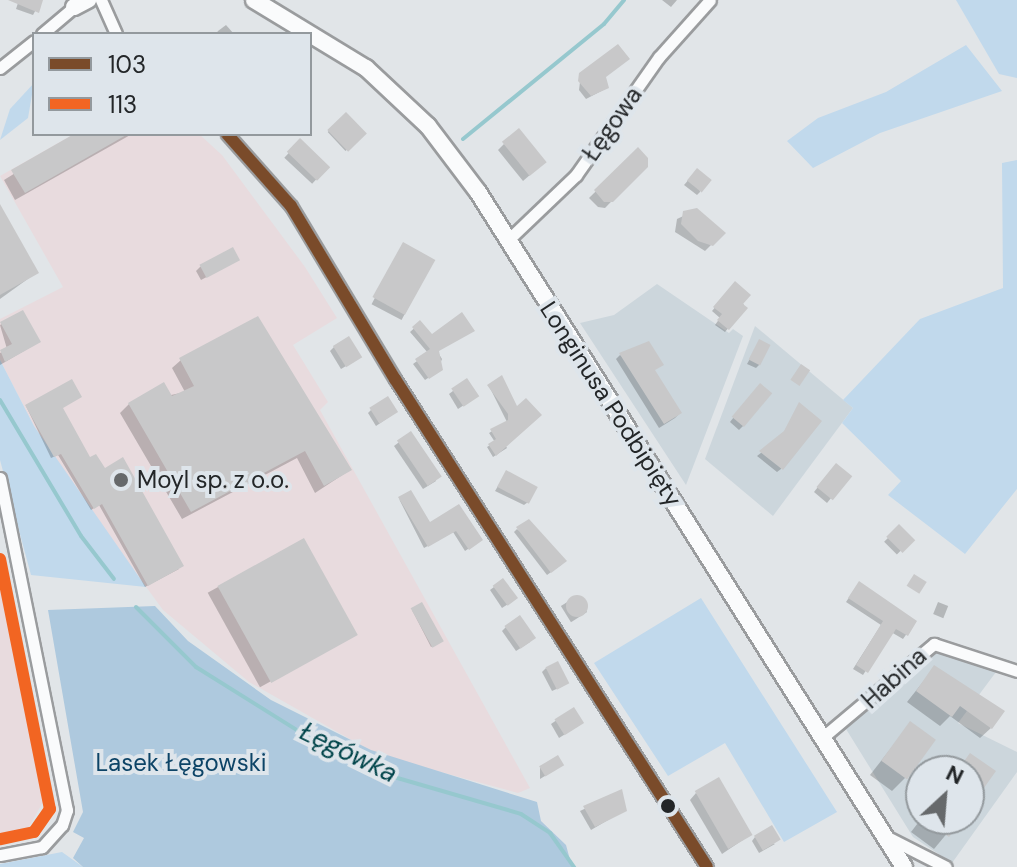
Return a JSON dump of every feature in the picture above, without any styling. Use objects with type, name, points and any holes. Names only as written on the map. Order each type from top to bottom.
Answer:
[{"type":"street","points":[[101,0],[115,32]]},
{"type":"street","name":"Longinusa Podbipięty","points":[[254,0],[307,32]]},
{"type":"street","name":"Łęgowa","points":[[507,241],[576,175],[659,57],[710,0]]},
{"type":"street","points":[[44,32],[79,2]]},
{"type":"street","name":"Longinusa Podbipięty","points":[[312,35],[366,68],[428,126],[478,192],[904,867]]},
{"type":"street","points":[[0,68],[32,43]]},
{"type":"street","points":[[229,136],[297,215],[403,393],[707,867]]},
{"type":"street","points":[[0,478],[67,810],[62,825],[42,847],[0,855]]},
{"type":"street","name":"Habina","points":[[823,737],[934,644],[1017,671]]},
{"type":"street","points":[[884,836],[946,867]]},
{"type":"shaded area","points":[[956,0],[1017,0],[1017,78],[999,74]]},
{"type":"shaded area","points":[[966,45],[1002,91],[880,133],[813,168],[787,141],[818,118],[886,92]]},
{"type":"shaded area","points":[[32,85],[28,118],[0,140],[10,109]]},
{"type":"shaded area","points":[[70,136],[201,136],[222,155],[305,267],[337,318],[293,345],[328,402],[320,410],[530,788],[518,793],[378,755],[249,682],[163,610],[34,426],[0,360],[0,319],[63,287],[0,176]]},
{"type":"shaded area","points":[[1017,160],[1017,489],[965,554],[888,495],[901,481],[842,423],[853,408],[843,400],[920,319],[1003,288],[1002,163]]},
{"type":"shaded area","points":[[657,284],[729,333],[733,329],[743,336],[686,485],[580,323],[614,315]]},
{"type":"shaded area","points":[[755,326],[853,408],[773,516],[705,459]]},
{"type":"shaded area","points":[[0,360],[34,426],[146,587],[31,575],[0,460]]},
{"type":"shaded area","points":[[0,584],[43,802],[24,835],[0,839]]},
{"type":"shaded area","points":[[701,598],[837,812],[784,842],[725,743],[668,776],[594,663]]},
{"type":"shaded area","points":[[936,650],[996,672],[958,723],[1017,752],[1017,772],[985,817],[985,755],[905,755],[905,824],[846,729]]},
{"type":"shaded area","points":[[912,835],[972,835],[952,863]]},
{"type":"shaded area","points":[[62,852],[83,867],[0,867],[0,864]]},
{"type":"green space","name":"Lasek Łęgowski","points":[[155,606],[188,641],[271,700],[371,750],[537,802],[541,821],[566,845],[572,867],[83,867],[73,858],[84,838],[73,832],[83,812],[48,610]]},
{"type":"building","points":[[8,0],[43,0],[39,13]]},
{"type":"building","points":[[618,44],[630,59],[606,77],[609,88],[591,96],[578,81],[579,73]]},
{"type":"building","points":[[346,112],[367,134],[348,152],[327,130]]},
{"type":"building","points":[[519,128],[547,162],[530,176],[502,142]]},
{"type":"building","points":[[70,136],[125,136],[25,193],[11,170]]},
{"type":"building","points":[[300,138],[330,167],[317,181],[287,152]]},
{"type":"building","points":[[638,147],[648,158],[648,167],[613,202],[604,202],[594,190]]},
{"type":"building","points":[[697,168],[712,180],[702,192],[687,180]]},
{"type":"building","points":[[0,204],[39,273],[0,295]]},
{"type":"building","points":[[697,208],[726,233],[713,246],[698,241],[681,224],[683,211]]},
{"type":"building","points":[[403,242],[435,260],[405,315],[372,297]]},
{"type":"building","points":[[233,247],[240,260],[206,278],[199,265]]},
{"type":"building","points":[[735,281],[751,295],[743,304],[748,308],[729,330],[717,320],[722,314],[713,307]]},
{"type":"building","points":[[23,310],[41,342],[5,362],[0,350],[12,344],[0,322]]},
{"type":"building","points":[[462,312],[475,331],[439,351],[443,370],[429,379],[415,359],[430,349],[412,327],[420,320],[432,334]]},
{"type":"building","points":[[258,316],[352,470],[324,486],[305,451],[191,512],[128,403],[164,382],[172,396],[194,386],[179,358]]},
{"type":"building","points":[[349,336],[362,357],[346,367],[333,346]]},
{"type":"building","points":[[759,339],[771,345],[760,365],[749,359]]},
{"type":"building","points":[[649,341],[664,365],[655,370],[682,413],[664,424],[619,353]]},
{"type":"building","points":[[801,364],[810,370],[799,386],[790,380]]},
{"type":"building","points":[[502,375],[517,406],[526,398],[542,415],[496,456],[488,444],[496,439],[490,429],[508,420],[508,414],[487,385]]},
{"type":"building","points":[[467,378],[479,396],[464,407],[451,389]]},
{"type":"building","points":[[72,379],[82,397],[63,408],[90,457],[96,454],[105,468],[123,457],[184,566],[148,586],[102,504],[94,509],[61,454],[54,457],[25,405]]},
{"type":"building","points":[[760,383],[772,393],[744,427],[732,417]]},
{"type":"building","points":[[388,396],[398,412],[379,424],[369,408]]},
{"type":"building","points":[[799,402],[822,421],[783,470],[759,451],[784,431]]},
{"type":"building","points":[[411,431],[442,477],[428,486],[397,441]]},
{"type":"building","points":[[836,463],[852,476],[833,500],[816,487]]},
{"type":"building","points":[[506,470],[538,487],[529,504],[497,487]]},
{"type":"building","points":[[411,490],[430,522],[459,504],[483,540],[469,550],[456,531],[428,547],[398,497]]},
{"type":"building","points":[[529,519],[567,561],[551,573],[516,527]]},
{"type":"building","points":[[899,524],[915,540],[903,553],[886,537]]},
{"type":"building","points":[[304,538],[358,635],[271,683],[217,586]]},
{"type":"building","points":[[914,574],[927,582],[919,594],[907,586]]},
{"type":"building","points":[[503,578],[518,598],[508,606],[493,586]]},
{"type":"building","points":[[859,581],[917,621],[908,636],[896,629],[868,673],[856,665],[883,621],[848,598]]},
{"type":"building","points":[[577,595],[585,598],[588,606],[585,614],[577,617],[569,614],[566,606],[569,598]]},
{"type":"building","points":[[422,602],[444,641],[432,648],[411,608]]},
{"type":"building","points":[[520,615],[536,638],[520,649],[504,626]]},
{"type":"building","points":[[558,661],[569,683],[557,690],[546,667]]},
{"type":"building","points":[[934,665],[1005,711],[992,729],[960,706],[952,717],[916,691]]},
{"type":"building","points":[[574,707],[584,723],[565,735],[554,719]]},
{"type":"building","points":[[910,721],[936,740],[925,755],[905,755],[905,778],[881,761]]},
{"type":"building","points":[[558,755],[564,765],[545,777],[539,766]]},
{"type":"building","points":[[985,763],[996,771],[985,786]]},
{"type":"building","points":[[719,777],[753,835],[728,849],[695,791]]},
{"type":"building","points":[[622,789],[627,811],[595,827],[583,806]]},
{"type":"building","points":[[772,825],[781,840],[763,850],[754,836]]},
{"type":"waterway","points":[[463,139],[604,24],[624,0]]},
{"type":"waterway","name":"Łęgówka","points":[[0,400],[81,536],[114,579]]},
{"type":"waterway","name":"Łęgówka","points":[[136,607],[196,667],[319,744],[394,777],[521,814],[550,833],[574,867]]},
{"type":"transit line","name":"103","points":[[229,136],[291,206],[395,379],[707,867]]},
{"type":"transit line","name":"113","points":[[0,559],[50,809],[34,832],[0,839]]},
{"type":"place","name":"Moyl sp. z o.o.","points":[[121,480]]}]
